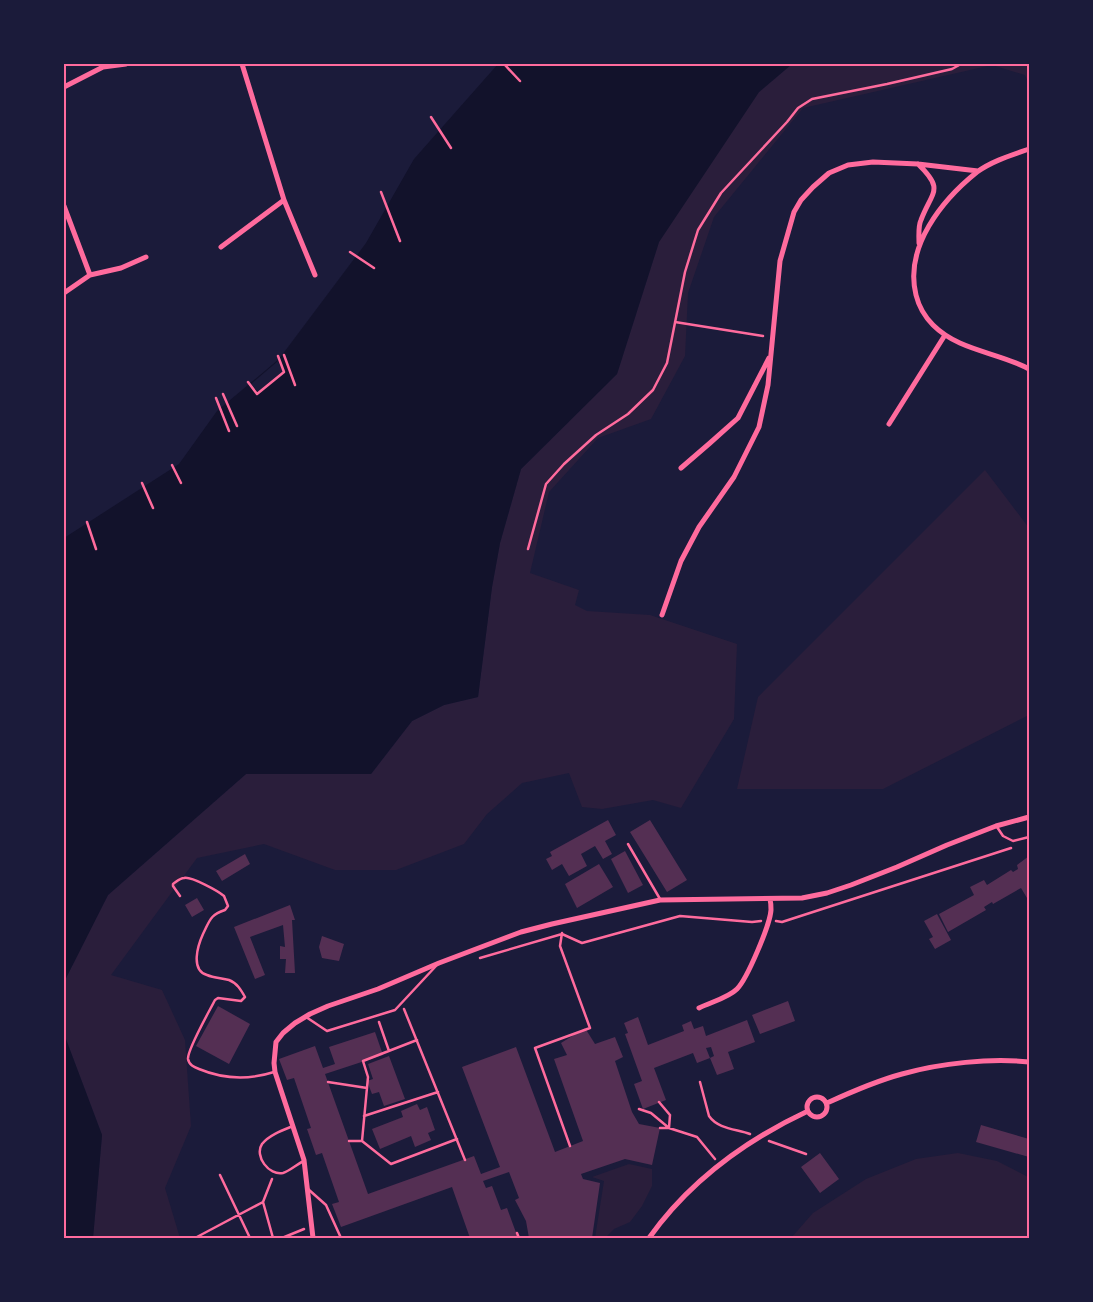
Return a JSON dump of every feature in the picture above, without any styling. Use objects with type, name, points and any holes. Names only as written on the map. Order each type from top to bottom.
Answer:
[{"type":"street","points":[[64,87],[103,67],[126,64]]},
{"type":"street","points":[[242,64],[284,200],[315,275]]},
{"type":"street","points":[[918,249],[927,229],[944,204],[978,171],[1029,149]]},
{"type":"street","points":[[662,615],[681,562],[699,527],[734,477],[759,427],[768,385],[780,261],[794,212],[801,200],[829,173],[848,165],[873,162],[918,164],[978,171]]},
{"type":"street","points":[[918,164],[933,181],[934,188],[920,221],[914,276],[917,300],[927,319],[944,335],[969,347],[1029,369]]},
{"type":"street","points":[[221,247],[284,200]]},
{"type":"street","points":[[64,206],[90,275]]},
{"type":"street","points":[[64,293],[90,275],[121,268],[146,258]]},
{"type":"street","points":[[889,424],[944,335]]},
{"type":"street","points":[[681,468],[738,418],[770,355]]},
{"type":"street","points":[[313,1238],[304,1160],[275,1072],[274,1063],[276,1042],[295,1022],[328,1006],[378,989],[439,963],[521,932],[660,900],[802,898],[851,885],[996,826],[1029,817]]},
{"type":"street","points":[[699,1008],[739,988],[766,930],[771,909],[770,899]]},
{"type":"street","points":[[827,1103],[874,1083],[903,1074],[977,1061],[1029,1062]]},
{"type":"street","points":[[822,1098],[827,1103],[826,1112],[818,1118],[812,1116],[808,1111],[808,1104],[812,1099],[822,1098]]},
{"type":"street","points":[[649,1238],[662,1220],[686,1195],[720,1165],[734,1154],[789,1120],[808,1111]]},
{"type":"lane","points":[[996,826],[1003,836],[1013,841],[1029,837]]},
{"type":"lane","points":[[628,844],[660,900]]},
{"type":"lane","points":[[180,896],[173,884],[187,878],[221,893],[226,899],[227,908],[216,913],[212,918],[197,947],[197,962],[204,974],[229,980],[237,986],[245,997],[242,1001],[218,998],[215,1000],[193,1043],[188,1062],[208,1073],[226,1077],[261,1076],[275,1072]]},
{"type":"lane","points":[[306,1017],[327,1032],[395,1010],[439,963]]},
{"type":"lane","points":[[293,1126],[276,1133],[263,1144],[260,1150],[265,1166],[268,1170],[281,1173],[304,1160]]},
{"type":"lane","points":[[308,1189],[326,1205],[341,1238]]},
{"type":"path","points":[[504,64],[520,81]]},
{"type":"path","points":[[528,549],[546,484],[570,458],[596,435],[628,414],[653,390],[667,363],[684,272],[698,230],[722,193],[798,108],[812,99],[887,84],[952,68],[961,64]]},
{"type":"path","points":[[431,117],[451,148]]},
{"type":"path","points":[[382,192],[400,241]]},
{"type":"path","points":[[350,252],[374,268]]},
{"type":"path","points":[[675,322],[763,336]]},
{"type":"path","points":[[284,355],[295,385]]},
{"type":"path","points":[[248,382],[257,394],[284,372],[278,356]]},
{"type":"path","points":[[223,394],[237,426]]},
{"type":"path","points":[[216,398],[229,431]]},
{"type":"path","points":[[172,465],[181,483]]},
{"type":"path","points":[[142,483],[153,508]]},
{"type":"path","points":[[87,522],[96,549]]},
{"type":"path","points":[[479,958],[562,934],[582,943],[680,916],[752,922],[769,920],[782,922],[1015,847]]},
{"type":"path","points":[[561,922],[560,946],[590,1028],[535,1048],[570,1146]]},
{"type":"path","points":[[402,1003],[465,1160]]},
{"type":"path","points":[[378,1020],[389,1051]]},
{"type":"path","points":[[362,1141],[368,1077],[363,1061],[417,1040]]},
{"type":"path","points":[[328,1082],[367,1088]]},
{"type":"path","points":[[700,1082],[709,1116],[718,1125],[806,1154]]},
{"type":"path","points":[[364,1116],[438,1092]]},
{"type":"path","points":[[659,1102],[670,1115],[669,1128]]},
{"type":"path","points":[[639,1109],[651,1113],[669,1128]]},
{"type":"path","points":[[660,1128],[669,1128],[697,1137],[720,1165]]},
{"type":"path","points":[[349,1141],[362,1141],[391,1164],[456,1138]]},
{"type":"path","points":[[273,1238],[263,1202],[274,1172]]},
{"type":"path","points":[[220,1175],[250,1238]]},
{"type":"path","points":[[195,1238],[263,1202]]},
{"type":"path","points":[[282,1238],[312,1225]]},
{"type":"path","points":[[517,1233],[519,1238]]},
{"type":"shaded area","points":[[498,64],[792,64],[759,92],[659,242],[617,374],[521,469],[500,543],[492,587],[478,697],[444,705],[412,721],[371,774],[246,774],[108,895],[64,982],[64,538],[179,464],[217,411],[279,359],[366,243],[414,159]]},
{"type":"shaded area","points":[[792,64],[1029,64],[1029,84],[1025,75],[992,65],[803,108],[714,217],[688,293],[685,356],[651,419],[598,438],[549,492],[530,573],[579,590],[575,605],[587,611],[650,615],[737,644],[734,719],[681,808],[653,800],[602,809],[582,807],[569,773],[522,783],[487,814],[464,844],[396,870],[335,870],[264,844],[197,858],[111,975],[162,990],[185,1040],[191,1126],[165,1188],[180,1238],[93,1238],[102,1135],[64,1034],[64,982],[108,895],[246,774],[371,774],[412,721],[444,705],[478,697],[492,587],[500,543],[521,469],[617,374],[659,242],[759,92]]},
{"type":"shaded area","points":[[985,470],[1029,528],[1029,715],[883,789],[737,789],[758,697]]},
{"type":"shaded area","points":[[64,1034],[102,1135],[93,1238],[64,1238]]},
{"type":"shaded area","points":[[958,1153],[997,1161],[1028,1177],[1029,1238],[791,1238],[813,1213],[866,1179],[916,1159]]},
{"type":"shaded area","points":[[629,1164],[652,1169],[652,1186],[642,1206],[630,1222],[614,1229],[605,1238],[595,1238],[604,1181],[592,1177]]},
{"type":"pier","points":[[278,361],[283,372],[258,392],[251,384]]},
{"type":"building","points":[[608,820],[616,835],[605,841],[612,854],[603,859],[595,846],[581,854],[587,866],[569,876],[562,864],[552,870],[546,859],[552,856],[550,852]]},
{"type":"building","points":[[650,820],[687,880],[667,892],[630,832]]},
{"type":"building","points":[[625,851],[643,885],[628,893],[611,859]]},
{"type":"building","points":[[245,854],[250,864],[222,881],[216,871]]},
{"type":"building","points":[[1029,856],[1029,897],[1027,898],[1021,888],[993,904],[992,902],[984,907],[986,910],[948,932],[939,914],[974,895],[970,887],[984,880],[987,885],[1011,870],[1013,872],[1018,869],[1017,865]]},
{"type":"building","points":[[599,864],[613,887],[577,908],[565,884]]},
{"type":"building","points":[[197,898],[204,910],[192,917],[185,905]]},
{"type":"building","points":[[290,905],[295,920],[292,920],[295,973],[285,973],[286,959],[280,959],[280,946],[285,947],[283,925],[250,937],[265,975],[255,979],[234,927]]},
{"type":"building","points":[[937,914],[951,940],[935,949],[929,939],[933,937],[924,921]]},
{"type":"building","points":[[322,936],[344,944],[339,961],[322,958],[319,947]]},
{"type":"building","points":[[788,1001],[795,1021],[760,1034],[752,1015]]},
{"type":"building","points":[[218,1006],[250,1024],[229,1064],[196,1046]]},
{"type":"building","points":[[638,1017],[648,1045],[684,1031],[682,1025],[691,1021],[694,1029],[703,1026],[706,1036],[747,1020],[755,1042],[728,1052],[734,1069],[717,1075],[710,1058],[697,1063],[693,1053],[654,1068],[666,1100],[643,1109],[634,1084],[642,1081],[625,1034],[628,1033],[624,1023]],"holes":[[[711,1047],[714,1056],[710,1058],[706,1048]]]},
{"type":"building","points":[[585,1028],[595,1044],[615,1037],[623,1057],[615,1061],[632,1112],[639,1124],[660,1128],[652,1165],[625,1159],[581,1174],[583,1179],[600,1183],[592,1238],[529,1238],[526,1221],[515,1200],[519,1198],[509,1172],[483,1181],[486,1188],[492,1186],[501,1210],[507,1208],[518,1238],[470,1238],[452,1187],[341,1227],[332,1204],[339,1202],[322,1153],[316,1155],[307,1129],[311,1128],[294,1078],[287,1080],[279,1059],[315,1046],[323,1068],[335,1064],[329,1047],[375,1032],[383,1055],[325,1074],[368,1194],[474,1156],[481,1174],[500,1167],[462,1067],[516,1047],[555,1152],[583,1141],[554,1059],[567,1055],[561,1043]]},
{"type":"building","points":[[389,1056],[405,1099],[384,1106],[379,1092],[372,1094],[367,1081],[373,1079],[368,1064]]},
{"type":"building","points":[[417,1104],[420,1110],[427,1107],[435,1130],[428,1133],[431,1140],[415,1147],[411,1136],[380,1149],[372,1129],[403,1117],[401,1111]]},
{"type":"building","points":[[981,1125],[1029,1139],[1029,1157],[976,1142]]},
{"type":"building","points":[[820,1153],[839,1179],[820,1193],[801,1167]]}]
